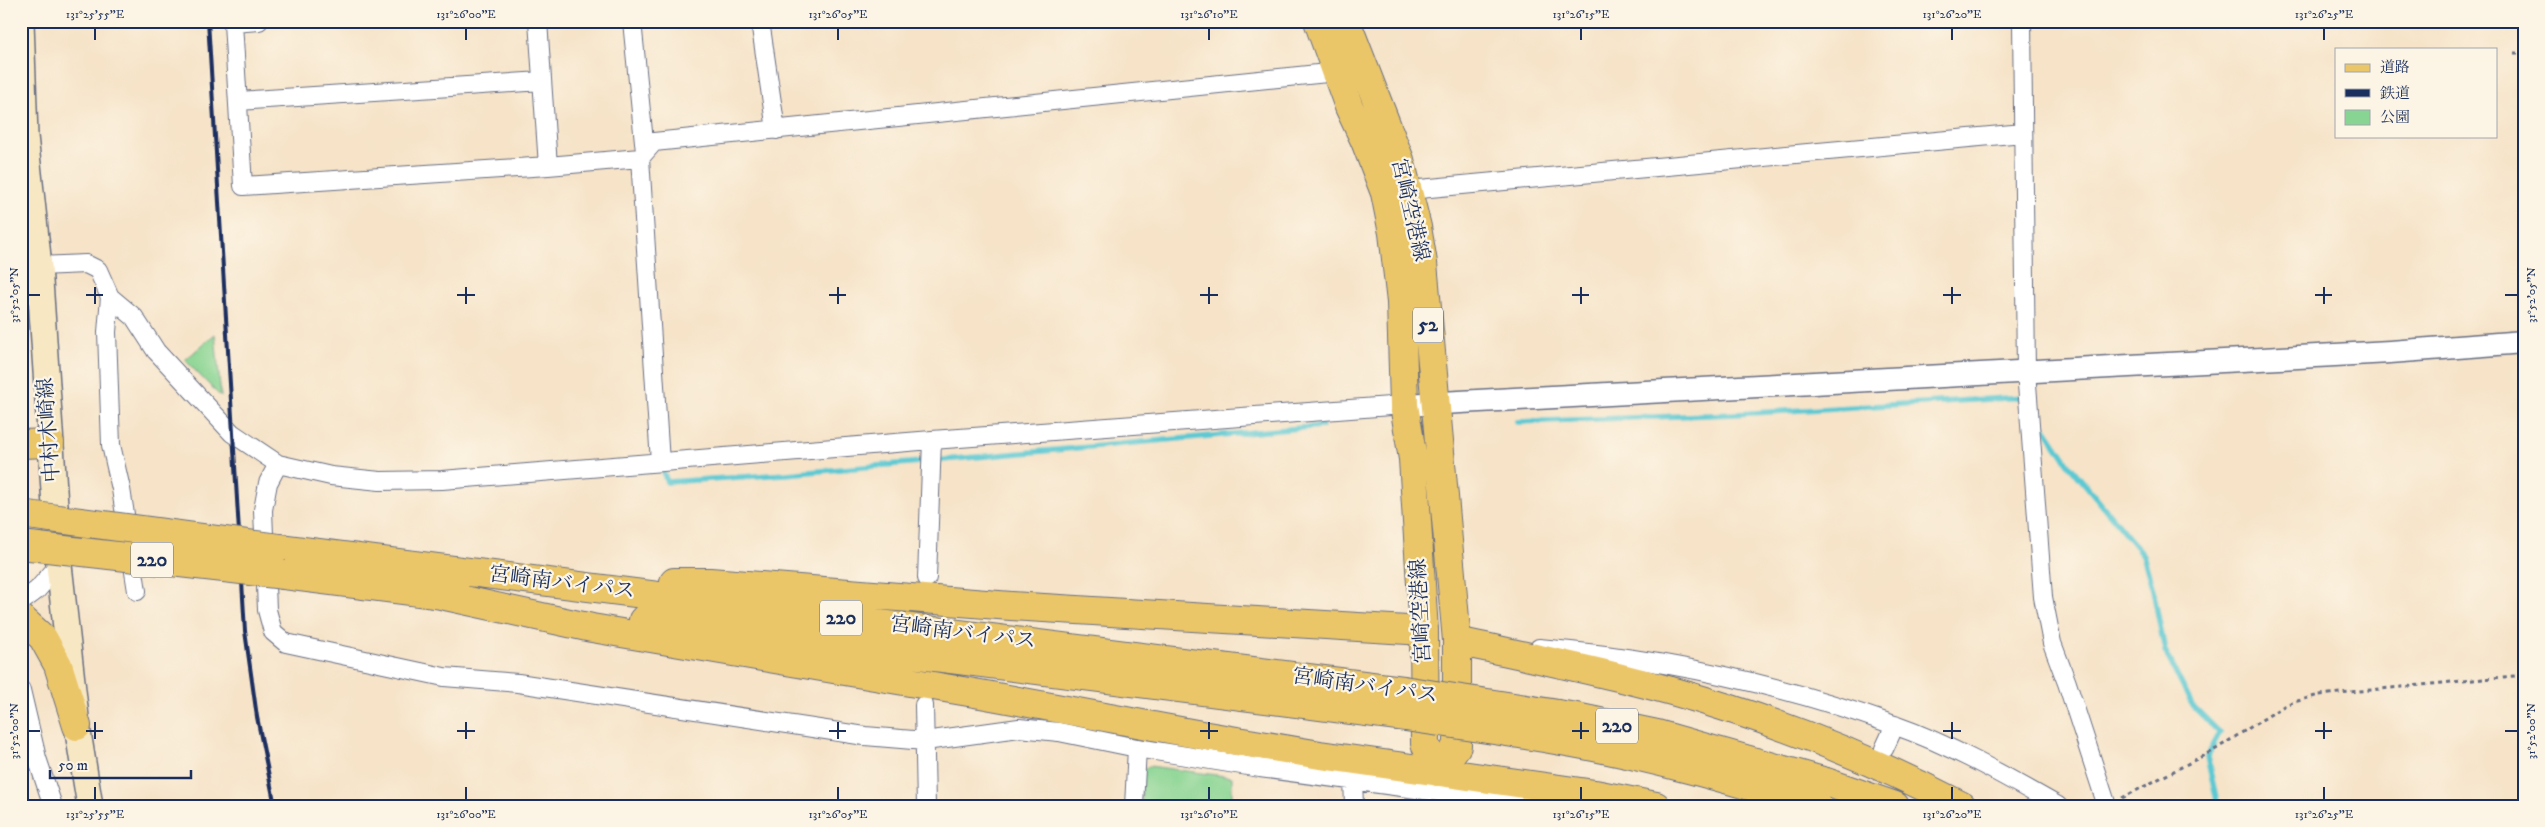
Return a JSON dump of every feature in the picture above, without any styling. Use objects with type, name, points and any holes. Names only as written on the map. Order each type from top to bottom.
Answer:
[{"type":"main road","name":"宮崎空港線","points":[[1318,21],[1337,72],[1396,192],[1423,262],[1457,641],[1457,746],[1438,772],[1425,744],[1424,631],[1413,459],[1404,405],[1397,264],[1396,192],[1400,160],[1346,21]]},
{"type":"main road","name":"中村木崎線","points":[[21,22],[30,271],[50,443],[59,565],[77,726],[90,806]]},
{"type":"main road","points":[[21,444],[50,443]]},
{"type":"main road","name":"宮崎南バイパス","points":[[24,514],[1403,690],[1571,716],[1657,734],[1822,794]]},
{"type":"main road","name":"宮崎南バイパス","points":[[21,545],[284,575],[1398,716],[1568,742],[1644,758],[1736,781],[1895,806]]},
{"type":"main road","name":"220","points":[[540,580],[710,582],[1031,607],[1424,631]]},
{"type":"main road","points":[[1421,585],[1451,585]]},
{"type":"main road","points":[[441,595],[592,628],[976,693],[1208,736],[1594,794],[1656,806]]},
{"type":"main road","points":[[21,618],[43,638],[58,665],[77,726]]},
{"type":"main road","points":[[1457,641],[1560,663],[1728,707],[1850,752],[1962,806]]},
{"type":"street","points":[[259,21],[233,23],[243,186],[548,166],[643,155],[654,142],[1337,72]]},
{"type":"street","points":[[538,21],[548,166]]},
{"type":"street","points":[[632,21],[643,155],[660,462]]},
{"type":"street","points":[[760,21],[776,130]]},
{"type":"street","points":[[2022,21],[2026,371],[2036,531],[2043,597],[2052,643],[2067,682],[2106,806]]},
{"type":"street","points":[[238,101],[542,81]]},
{"type":"street","points":[[1396,192],[2022,133]]},
{"type":"street","points":[[30,271],[86,264],[98,270],[110,297],[134,317],[156,351],[232,433],[278,464],[331,476],[388,481],[442,480],[932,440],[1404,405],[2380,352],[2524,342]]},
{"type":"street","points":[[110,297],[107,332],[111,445],[122,489],[137,591]]},
{"type":"street","points":[[927,578],[932,440]]},
{"type":"street","points":[[278,464],[268,484],[263,510],[267,610],[273,632],[286,643],[444,677],[518,684],[772,723],[925,741],[1019,728],[1059,732],[1137,748],[1260,768],[1353,779],[1542,806]]},
{"type":"street","points":[[21,602],[37,590],[59,565]]},
{"type":"street","points":[[1457,641],[1596,653],[1739,679],[1895,725],[1948,748],[2058,806]]},
{"type":"street","points":[[21,690],[52,806]]},
{"type":"street","points":[[924,705],[926,806]]},
{"type":"street","points":[[1884,749],[1895,725]]},
{"type":"street","points":[[1134,806],[1137,748]]},
{"type":"street","points":[[1353,779],[1354,806]]},
{"type":"path","points":[[2514,54],[2524,53]]},
{"type":"path","points":[[2106,806],[2216,749],[2287,704],[2319,695],[2524,675]]},
{"type":"green space","points":[[215,334],[221,397],[185,360]]},
{"type":"green space","points":[[1149,766],[1232,777],[1232,806],[1142,806],[1142,771]]},
{"type":"waterway","points":[[1517,422],[1735,414],[2025,397]]},
{"type":"waterway","points":[[2035,413],[2070,466],[2143,555],[2153,590],[2165,651],[2192,705],[2220,733],[2207,757],[2218,806]]},
{"type":"waterway","points":[[664,474],[667,482],[786,474],[1322,426]]},
{"type":"railway","points":[[208,21],[245,631],[257,717],[275,806]]}]
